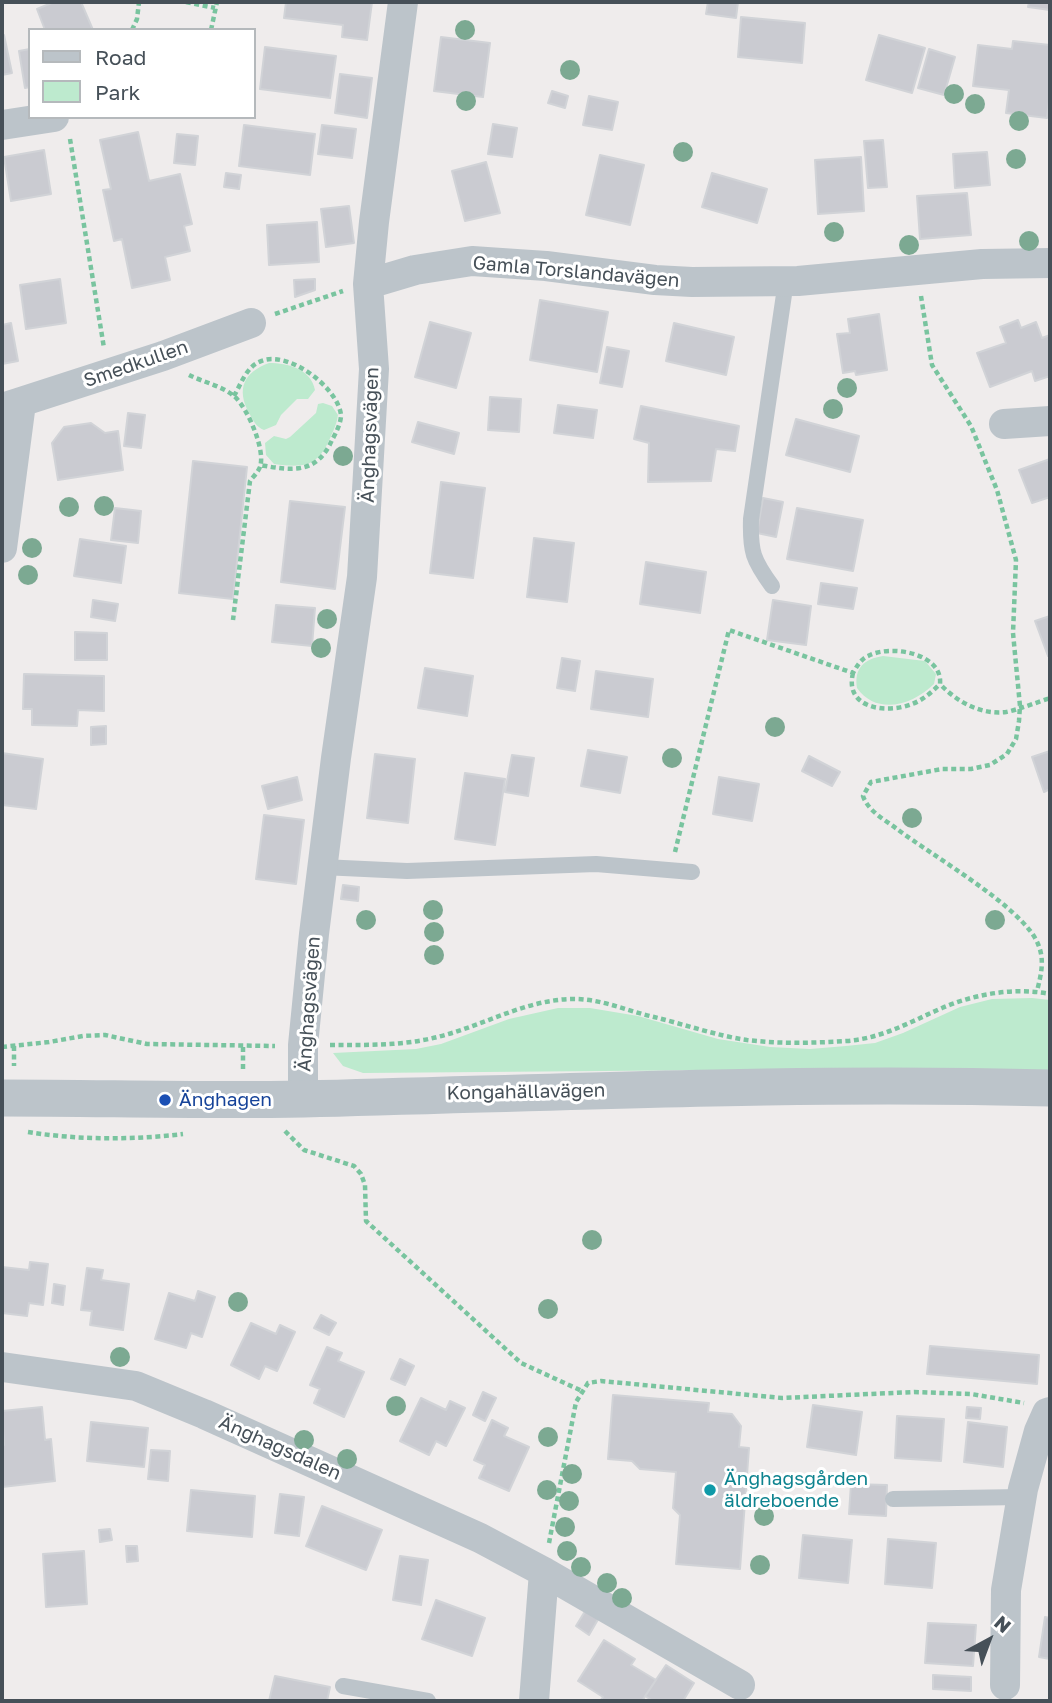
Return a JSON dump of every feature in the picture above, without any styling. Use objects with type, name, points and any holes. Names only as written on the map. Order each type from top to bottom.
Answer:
[{"type":"street","name":"Änghagsvägen","points":[[293,1113],[322,867],[362,577],[374,369],[357,287],[374,222],[403,2]]},
{"type":"street","points":[[2,125],[61,123]]},
{"type":"street","name":"Gamla Torslandavägen","points":[[357,287],[415,270],[472,261],[546,266],[655,280],[786,281],[872,276],[982,264],[1050,264]]},
{"type":"street","name":"Smedkullen","points":[[2,548],[11,405],[170,354],[251,323]]},
{"type":"street","points":[[1004,424],[1050,421]]},
{"type":"street","name":"Kongahällavägen","points":[[2,1098],[293,1113],[799,1087],[1050,1088]]},
{"type":"street","name":"Änghagsdalen","points":[[2,1367],[136,1386],[204,1414],[450,1524],[544,1572],[740,1685]]},
{"type":"street","points":[[1005,1685],[1006,1590],[1022,1497],[1039,1431],[1049,1412]]},
{"type":"street","points":[[534,1701],[544,1572]]},
{"type":"lane","points":[[772,586],[755,562],[750,540],[786,281]]},
{"type":"lane","points":[[322,867],[407,871],[596,864],[692,872]]},
{"type":"lane","points":[[893,1499],[1022,1497]]},
{"type":"lane","points":[[342,1686],[428,1701]]},
{"type":"path","points":[[133,28],[139,2]]},
{"type":"path","points":[[186,2],[215,8]]},
{"type":"path","points":[[211,28],[217,2]]},
{"type":"path","points":[[61,123],[108,373]]},
{"type":"path","points":[[917,270],[932,365],[971,426],[997,490],[1016,559],[1013,634],[1020,706],[1016,739],[1007,754],[990,765],[871,782],[863,796],[866,804],[882,817],[929,853],[973,881],[1023,921],[1032,932],[1041,952],[1037,992]]},
{"type":"path","points":[[251,323],[357,287]]},
{"type":"path","points":[[170,354],[188,375],[234,396],[242,405],[255,432],[261,458],[260,465],[250,481],[233,620]]},
{"type":"path","points":[[234,396],[251,368],[260,361],[273,359],[300,366],[310,372],[339,408],[339,425],[328,449],[315,464],[306,468],[260,465]]},
{"type":"path","points":[[674,857],[729,630],[853,673]]},
{"type":"path","points":[[908,652],[934,664],[941,676],[940,684],[911,704],[876,708],[867,705],[853,691],[851,681],[860,662],[874,653],[908,652]]},
{"type":"path","points":[[940,684],[955,698],[982,710],[1007,712],[1050,698]]},
{"type":"path","points":[[2,1047],[105,1035],[147,1044],[243,1047],[401,1045],[445,1035],[534,1004],[576,999],[603,1002],[744,1040],[849,1041],[902,1028],[944,1007],[984,994],[1050,994]]},
{"type":"path","points":[[293,1113],[304,1150],[354,1166],[361,1174],[365,1185],[366,1221],[521,1363],[582,1391]]},
{"type":"path","points":[[544,1572],[576,1402],[588,1383],[601,1381],[782,1398],[914,1392],[971,1394],[1028,1403],[1049,1412]]},
{"type":"green space","points":[[269,363],[284,364],[304,372],[315,390],[308,399],[297,399],[281,415],[276,425],[264,430],[249,413],[243,389],[248,376]]},
{"type":"green space","points":[[318,404],[332,406],[338,415],[321,454],[315,460],[302,465],[274,464],[266,455],[265,443],[274,436],[286,439],[290,437],[316,413]]},
{"type":"green space","points":[[883,656],[925,661],[936,674],[934,684],[906,702],[885,705],[865,697],[857,688],[859,670],[870,659]]},
{"type":"green space","points":[[992,999],[1050,1000],[1050,1071],[363,1073],[343,1066],[333,1053],[416,1049],[441,1044],[509,1019],[558,1008],[590,1008],[638,1016],[718,1039],[770,1047],[810,1049],[875,1043],[960,1007]]},
{"type":"building","points":[[54,2],[81,2],[92,28],[44,28],[37,9]]},
{"type":"building","points":[[286,2],[372,2],[367,40],[342,37],[343,25],[284,18]]},
{"type":"building","points":[[708,2],[738,2],[736,18],[706,14]]},
{"type":"building","points":[[1029,2],[1050,2],[1050,10],[1028,7]]},
{"type":"building","points":[[741,17],[805,23],[802,63],[738,57]]},
{"type":"building","points":[[2,35],[12,73],[2,75]]},
{"type":"building","points":[[879,35],[925,48],[912,93],[866,80]]},
{"type":"building","points":[[441,37],[490,43],[483,97],[434,91]]},
{"type":"building","points":[[1013,41],[1050,45],[1047,118],[1006,113],[1009,90],[973,86],[978,45],[1012,49]]},
{"type":"building","points":[[265,47],[336,56],[330,98],[260,89]]},
{"type":"building","points":[[28,49],[28,87],[25,88],[19,51]]},
{"type":"building","points":[[929,49],[955,57],[944,95],[918,88]]},
{"type":"building","points":[[340,74],[372,78],[367,118],[335,113]]},
{"type":"building","points":[[552,91],[568,96],[565,108],[548,103]]},
{"type":"building","points":[[589,96],[618,102],[612,130],[583,125]]},
{"type":"building","points":[[493,124],[517,128],[512,157],[488,154]]},
{"type":"building","points":[[244,125],[315,134],[310,175],[239,166]]},
{"type":"building","points":[[322,125],[356,129],[352,158],[318,154]]},
{"type":"building","points":[[138,132],[149,181],[180,174],[192,224],[184,226],[190,251],[165,257],[170,280],[132,288],[122,239],[114,241],[103,190],[111,189],[100,140]]},
{"type":"building","points":[[177,134],[198,136],[195,165],[174,163]]},
{"type":"building","points":[[883,140],[887,187],[868,188],[864,141]]},
{"type":"building","points":[[44,150],[51,194],[11,201],[4,157]]},
{"type":"building","points":[[987,152],[990,185],[955,188],[953,154]]},
{"type":"building","points":[[600,155],[644,165],[630,225],[586,215]]},
{"type":"building","points":[[861,157],[864,211],[818,214],[815,160]]},
{"type":"building","points":[[486,162],[500,213],[465,221],[452,171]]},
{"type":"building","points":[[226,173],[241,175],[239,189],[224,187]]},
{"type":"building","points":[[712,173],[767,189],[757,223],[702,207]]},
{"type":"building","points":[[967,193],[971,235],[920,239],[917,196]]},
{"type":"building","points":[[349,206],[354,243],[326,247],[321,209]]},
{"type":"building","points":[[317,222],[319,262],[269,265],[267,225]]},
{"type":"building","points":[[60,279],[66,323],[26,329],[20,285]]},
{"type":"building","points":[[315,279],[315,290],[295,297],[294,280]]},
{"type":"building","points":[[540,300],[608,312],[597,372],[530,360]]},
{"type":"building","points":[[879,314],[887,370],[856,375],[855,371],[843,373],[837,334],[850,333],[848,319]]},
{"type":"building","points":[[1018,320],[1021,328],[1036,322],[1042,338],[1050,335],[1050,376],[1035,381],[1032,371],[990,387],[977,353],[1006,343],[1000,327]]},
{"type":"building","points":[[430,322],[471,333],[456,388],[415,377]]},
{"type":"building","points":[[11,323],[18,361],[2,364],[2,325]]},
{"type":"building","points":[[674,323],[734,337],[726,375],[666,361]]},
{"type":"building","points":[[607,347],[629,351],[622,387],[600,383]]},
{"type":"building","points":[[490,397],[521,399],[519,432],[488,430]]},
{"type":"building","points":[[558,405],[597,410],[593,438],[554,433]]},
{"type":"building","points":[[641,406],[739,426],[735,451],[716,449],[711,481],[648,482],[649,443],[634,439]]},
{"type":"building","points":[[128,413],[145,415],[141,448],[124,446]]},
{"type":"building","points":[[796,419],[859,436],[850,472],[786,455]]},
{"type":"building","points":[[418,422],[459,433],[454,454],[412,442]]},
{"type":"building","points":[[91,423],[105,433],[118,431],[123,470],[58,480],[52,443],[64,427]]},
{"type":"building","points":[[1050,459],[1050,497],[1032,503],[1019,470]]},
{"type":"building","points":[[193,461],[247,467],[233,599],[179,593]]},
{"type":"building","points":[[441,482],[485,488],[473,578],[430,573]]},
{"type":"building","points":[[763,498],[783,502],[776,537],[757,533]]},
{"type":"building","points":[[290,501],[345,507],[335,589],[281,582]]},
{"type":"building","points":[[115,508],[141,511],[138,543],[111,540]]},
{"type":"building","points":[[797,508],[863,520],[853,571],[787,559]]},
{"type":"building","points":[[534,538],[574,543],[567,602],[527,597]]},
{"type":"building","points":[[80,539],[126,546],[121,583],[74,576]]},
{"type":"building","points":[[646,562],[706,572],[700,613],[640,604]]},
{"type":"building","points":[[821,583],[857,588],[853,609],[818,604]]},
{"type":"building","points":[[93,600],[118,604],[115,621],[91,617]]},
{"type":"building","points":[[773,600],[811,606],[806,645],[767,640]]},
{"type":"building","points":[[276,605],[315,608],[312,646],[272,642]]},
{"type":"building","points":[[1050,616],[1050,655],[1048,656],[1035,621]]},
{"type":"building","points":[[75,632],[107,633],[107,660],[75,660]]},
{"type":"building","points":[[562,658],[580,661],[575,691],[557,688]]},
{"type":"building","points":[[425,668],[473,676],[467,716],[418,708]]},
{"type":"building","points":[[596,671],[653,679],[648,717],[591,709]]},
{"type":"building","points":[[24,674],[104,676],[104,711],[78,710],[77,726],[32,725],[32,709],[23,709]]},
{"type":"building","points":[[106,726],[106,744],[91,745],[91,727]]},
{"type":"building","points":[[588,750],[627,757],[620,793],[581,786]]},
{"type":"building","points":[[1050,751],[1050,789],[1044,792],[1032,757]]},
{"type":"building","points":[[2,753],[43,759],[36,809],[2,805]]},
{"type":"building","points":[[375,754],[415,759],[408,823],[367,818]]},
{"type":"building","points":[[512,755],[534,758],[528,796],[505,792]]},
{"type":"building","points":[[809,756],[840,772],[832,786],[802,771]]},
{"type":"building","points":[[465,773],[505,779],[495,845],[455,839]]},
{"type":"building","points":[[297,777],[302,800],[268,809],[262,786]]},
{"type":"building","points":[[719,777],[759,784],[752,821],[713,814]]},
{"type":"building","points":[[264,815],[304,820],[296,884],[256,879]]},
{"type":"building","points":[[343,885],[359,887],[358,901],[341,899]]},
{"type":"building","points":[[30,1262],[48,1264],[43,1305],[29,1303],[27,1316],[2,1313],[2,1267],[29,1270]]},
{"type":"building","points":[[87,1268],[103,1270],[101,1280],[129,1284],[123,1330],[90,1325],[92,1311],[81,1310]]},
{"type":"building","points":[[54,1284],[65,1286],[63,1305],[52,1303]]},
{"type":"building","points":[[198,1291],[215,1297],[202,1337],[191,1333],[186,1348],[155,1339],[169,1293],[195,1301]]},
{"type":"building","points":[[321,1315],[336,1323],[329,1335],[314,1328]]},
{"type":"building","points":[[251,1323],[276,1334],[280,1325],[295,1332],[277,1371],[265,1366],[259,1379],[231,1365]]},
{"type":"building","points":[[930,1346],[1039,1355],[1037,1384],[927,1374]]},
{"type":"building","points":[[327,1347],[342,1353],[338,1361],[364,1372],[344,1417],[314,1403],[320,1389],[310,1385]]},
{"type":"building","points":[[400,1359],[414,1366],[405,1385],[391,1379]]},
{"type":"building","points":[[483,1392],[496,1398],[485,1421],[473,1415]]},
{"type":"building","name":"Änghagsgården äldreboende","points":[[613,1395],[709,1403],[708,1412],[732,1414],[741,1426],[739,1447],[749,1448],[740,1569],[676,1564],[680,1515],[673,1508],[676,1472],[640,1469],[632,1461],[608,1459]]},
{"type":"building","points":[[421,1398],[446,1410],[450,1401],[465,1408],[446,1446],[436,1441],[429,1455],[400,1441]]},
{"type":"building","points":[[813,1405],[862,1412],[856,1455],[807,1447]]},
{"type":"building","points":[[42,1407],[45,1440],[51,1439],[55,1481],[2,1487],[2,1411]]},
{"type":"building","points":[[967,1407],[981,1408],[980,1419],[966,1418]]},
{"type":"building","points":[[897,1416],[944,1419],[941,1461],[895,1458]]},
{"type":"building","points":[[492,1420],[508,1428],[504,1436],[529,1447],[509,1491],[479,1478],[485,1465],[474,1460]]},
{"type":"building","points":[[91,1422],[148,1428],[144,1467],[87,1461]]},
{"type":"building","points":[[968,1422],[1007,1427],[1003,1467],[964,1462]]},
{"type":"building","points":[[151,1450],[170,1451],[168,1481],[148,1479]]},
{"type":"building","points":[[851,1484],[887,1485],[886,1516],[849,1514]]},
{"type":"building","points":[[191,1490],[255,1496],[252,1537],[187,1531]]},
{"type":"building","points":[[280,1494],[304,1497],[299,1536],[275,1533]]},
{"type":"building","points":[[322,1506],[382,1530],[366,1570],[306,1546]]},
{"type":"building","points":[[110,1529],[112,1540],[100,1542],[99,1530]]},
{"type":"building","points":[[803,1535],[852,1540],[848,1583],[799,1578]]},
{"type":"building","points":[[888,1539],[936,1543],[932,1588],[885,1584]]},
{"type":"building","points":[[126,1546],[137,1546],[138,1561],[127,1562]]},
{"type":"building","points":[[84,1551],[87,1604],[46,1607],[43,1554]]},
{"type":"building","points":[[400,1556],[428,1560],[421,1605],[393,1600]]},
{"type":"building","points":[[436,1600],[485,1618],[472,1656],[422,1639]]},
{"type":"building","points":[[587,1608],[600,1616],[589,1635],[576,1626]]},
{"type":"building","points":[[1045,1617],[1050,1618],[1050,1659],[1039,1657]]},
{"type":"building","points":[[928,1623],[976,1625],[973,1666],[925,1663]]},
{"type":"building","points":[[604,1640],[635,1659],[631,1665],[656,1680],[642,1701],[600,1701],[603,1697],[578,1681]]},
{"type":"building","points":[[666,1665],[694,1683],[683,1701],[653,1701],[645,1696]]},
{"type":"building","points":[[933,1675],[971,1677],[971,1691],[933,1689]]},
{"type":"building","points":[[275,1676],[330,1687],[327,1701],[269,1701]]},
{"type":"place","name":"Änghagen","points":[[165,1100]]},
{"type":"place","name":"Änghagsgården äldreboende","points":[[710,1490]]}]
